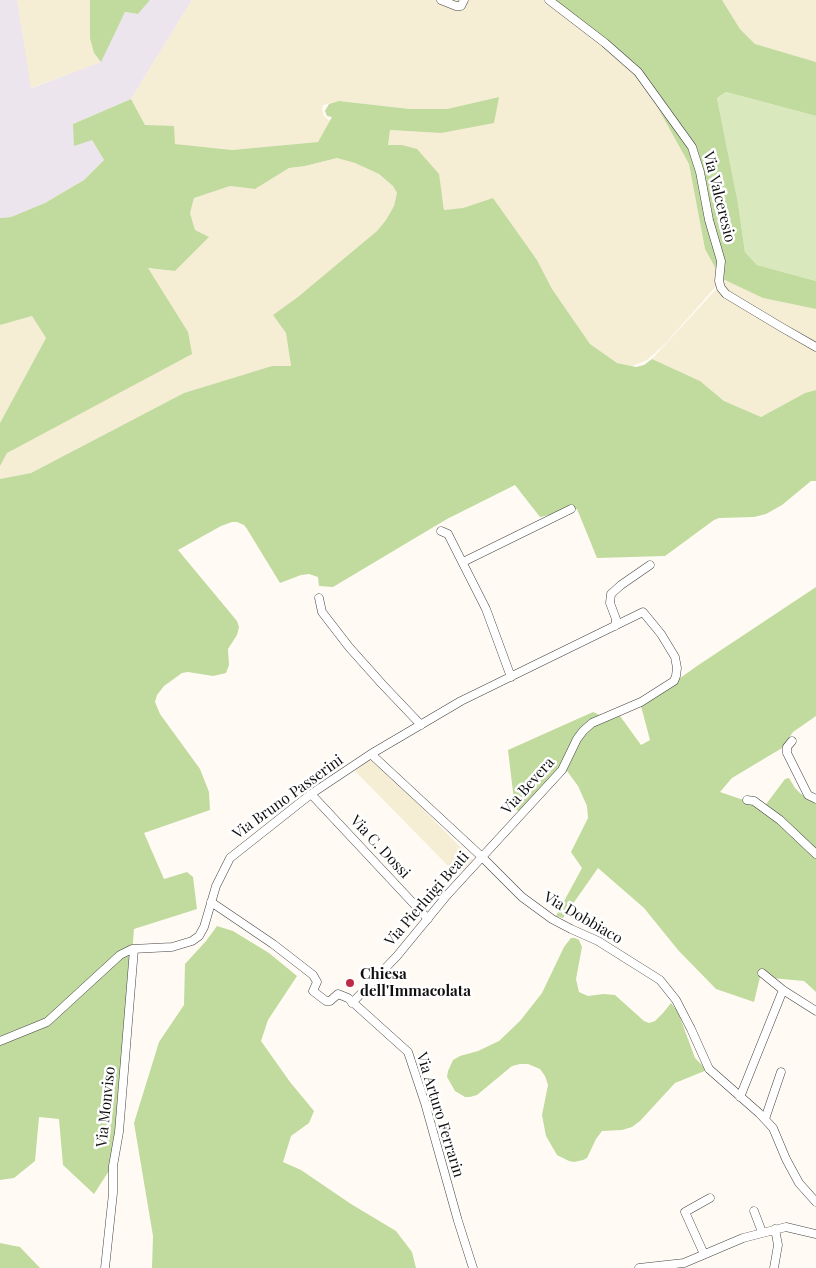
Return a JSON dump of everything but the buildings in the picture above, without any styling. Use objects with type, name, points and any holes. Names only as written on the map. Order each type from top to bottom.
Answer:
[{"type":"street","points":[[441,0],[456,6],[461,6],[464,0]]},
{"type":"street","name":"Via Valceresio","points":[[549,0],[605,43],[638,72],[692,147],[700,172],[709,220],[721,261],[720,288],[726,294],[781,328],[816,346]]},
{"type":"street","points":[[463,562],[571,509]]},
{"type":"street","points":[[441,531],[448,534],[486,609],[511,677]]},
{"type":"street","points":[[615,626],[616,619],[610,603],[611,594],[650,565]]},
{"type":"street","points":[[319,598],[322,612],[349,646],[421,725]]},
{"type":"street","name":"Via Bruno Passerini","points":[[0,1041],[47,1022],[120,955],[134,949],[172,947],[192,941],[199,936],[204,927],[221,874],[230,858],[311,794],[371,754],[461,701],[644,612]]},
{"type":"street","name":"Via Bevera","points":[[482,857],[562,770],[583,731],[592,723],[642,702],[674,681],[677,668],[675,657],[661,634],[644,612]]},
{"type":"street","points":[[792,741],[787,747],[787,752],[808,795],[816,799]]},
{"type":"street","name":"Via Dobbiaco","points":[[371,754],[482,857],[522,897],[552,919],[598,941],[660,980],[676,1000],[708,1069],[774,1128],[799,1183],[816,1202]]},
{"type":"street","name":"Via C. Dossi","points":[[311,794],[428,919]]},
{"type":"street","points":[[747,800],[754,801],[780,820],[816,854]]},
{"type":"street","name":"Via Pierluigi Beati","points":[[352,1003],[482,857]]},
{"type":"street","name":"Via Arturo Ferrarin","points":[[211,902],[273,944],[313,975],[317,982],[313,990],[326,1001],[338,994],[348,998],[408,1052],[425,1103],[473,1268]]},
{"type":"street","name":"Via Monviso","points":[[105,1268],[134,949]]},
{"type":"street","points":[[762,973],[783,990],[816,1011]]},
{"type":"street","points":[[740,1097],[783,990]]},
{"type":"street","points":[[765,1119],[781,1072]]},
{"type":"street","points":[[704,1254],[685,1212],[710,1198]]},
{"type":"street","points":[[754,1211],[762,1232]]},
{"type":"street","points":[[639,1268],[684,1263],[743,1238],[775,1229],[786,1227],[816,1234]]},
{"type":"street","points":[[774,1268],[778,1245],[775,1229]]},
{"type":"shaded area","points":[[0,0],[17,0],[32,88],[100,62],[125,12],[138,14],[150,0],[192,0],[131,99],[73,124],[92,140],[104,160],[84,180],[45,203],[11,217],[0,218]]},
{"type":"shaded area","points":[[17,0],[90,0],[94,53],[101,62],[31,88]]},
{"type":"shaded area","points":[[192,0],[552,0],[609,43],[653,99],[689,164],[705,249],[719,273],[718,284],[665,344],[647,360],[632,366],[617,363],[590,344],[552,289],[537,260],[493,198],[463,208],[444,210],[443,198],[402,145],[388,145],[390,130],[441,133],[498,97],[447,109],[410,109],[339,101],[323,105],[324,116],[330,121],[318,142],[232,150],[175,144],[145,125],[131,99]]},
{"type":"shaded area","points":[[722,0],[816,0],[816,62],[755,44],[740,29]]},
{"type":"shaded area","points":[[337,158],[355,163],[379,174],[393,186],[397,193],[394,206],[377,231],[298,298],[273,315],[286,333],[291,366],[272,366],[184,393],[31,473],[0,479],[0,466],[7,453],[188,332],[147,268],[175,271],[208,238],[195,230],[190,213],[194,198],[230,186],[255,189],[289,168]]},
{"type":"shaded area","points":[[720,276],[763,298],[816,309],[816,390],[805,393],[761,417],[724,401],[700,381],[652,359],[719,286]]},
{"type":"shaded area","points":[[32,316],[46,338],[0,423],[0,325]]},
{"type":"shaded area","points":[[372,757],[473,860],[457,875],[355,771]]},
{"type":"green space","points":[[90,0],[150,0],[138,14],[125,12],[101,62],[94,53],[90,38]]},
{"type":"green space","points":[[553,0],[722,0],[740,29],[755,44],[816,62],[816,116],[726,92],[717,98],[738,203],[745,252],[757,265],[816,281],[816,309],[763,298],[721,278],[705,249],[689,164],[653,99],[609,43]]},
{"type":"green space","points":[[726,92],[816,116],[816,281],[757,265],[745,252],[738,203],[717,98]]},
{"type":"green space","points":[[499,97],[494,123],[441,133],[390,130],[388,145],[402,145],[417,149],[439,174],[444,210],[463,208],[493,198],[537,260],[552,289],[590,344],[617,363],[636,367],[644,365],[652,359],[700,381],[724,401],[761,417],[805,393],[816,390],[816,481],[811,481],[782,505],[766,514],[754,517],[719,518],[714,520],[665,556],[597,558],[577,509],[540,517],[515,485],[447,519],[333,587],[319,586],[318,577],[309,574],[280,583],[247,529],[244,525],[237,522],[221,526],[178,550],[237,621],[239,627],[237,635],[228,649],[229,665],[226,673],[213,676],[188,672],[182,673],[164,686],[157,695],[155,702],[160,714],[200,769],[209,792],[210,810],[144,833],[164,879],[187,872],[193,877],[197,909],[134,929],[116,1160],[94,1194],[63,1165],[59,1119],[39,1117],[35,1161],[14,1178],[0,1180],[0,479],[31,473],[184,393],[272,366],[291,366],[286,333],[273,315],[298,297],[377,231],[394,206],[397,193],[393,186],[379,174],[355,163],[337,158],[289,168],[255,189],[230,186],[194,198],[190,213],[195,230],[209,237],[175,271],[148,268],[188,332],[192,354],[7,453],[0,466],[0,423],[46,338],[32,316],[0,325],[0,218],[11,217],[45,203],[84,180],[104,160],[92,140],[74,146],[73,124],[131,99],[145,125],[174,126],[175,144],[232,150],[318,142],[332,117],[327,116],[325,111],[329,104],[339,101],[410,109],[447,109]]},
{"type":"green space","points":[[816,587],[816,716],[793,732],[782,748],[732,778],[720,792],[764,807],[785,779],[789,778],[801,794],[816,802],[816,992],[804,981],[760,977],[754,1002],[716,989],[678,950],[644,908],[598,868],[563,918],[556,916],[582,868],[571,852],[588,818],[587,806],[578,786],[567,771],[524,811],[520,812],[515,809],[508,750],[593,712],[604,717],[620,716],[641,745],[650,740],[641,706],[697,666]]},
{"type":"green space","points":[[217,926],[233,931],[269,953],[297,976],[268,1020],[261,1041],[290,1082],[314,1111],[309,1123],[291,1136],[283,1162],[301,1170],[351,1204],[396,1231],[412,1252],[416,1268],[152,1268],[153,1236],[134,1123],[159,1042],[184,1005],[185,964]]},
{"type":"green space","points":[[571,938],[579,940],[582,947],[576,979],[579,992],[588,996],[615,995],[644,1021],[649,1023],[655,1021],[671,1003],[678,1012],[695,1058],[707,1070],[675,1083],[640,1121],[632,1127],[622,1130],[602,1131],[587,1158],[574,1162],[557,1155],[546,1136],[542,1115],[548,1085],[540,1069],[528,1064],[512,1066],[477,1095],[470,1097],[465,1097],[455,1091],[447,1077],[453,1060],[499,1041],[520,1021],[542,993],[564,947]]},
{"type":"green space","points":[[0,1243],[20,1247],[40,1268],[0,1268]]},
{"type":"place","name":"Chiesa dell'Immacolata","points":[[350,983]]}]
